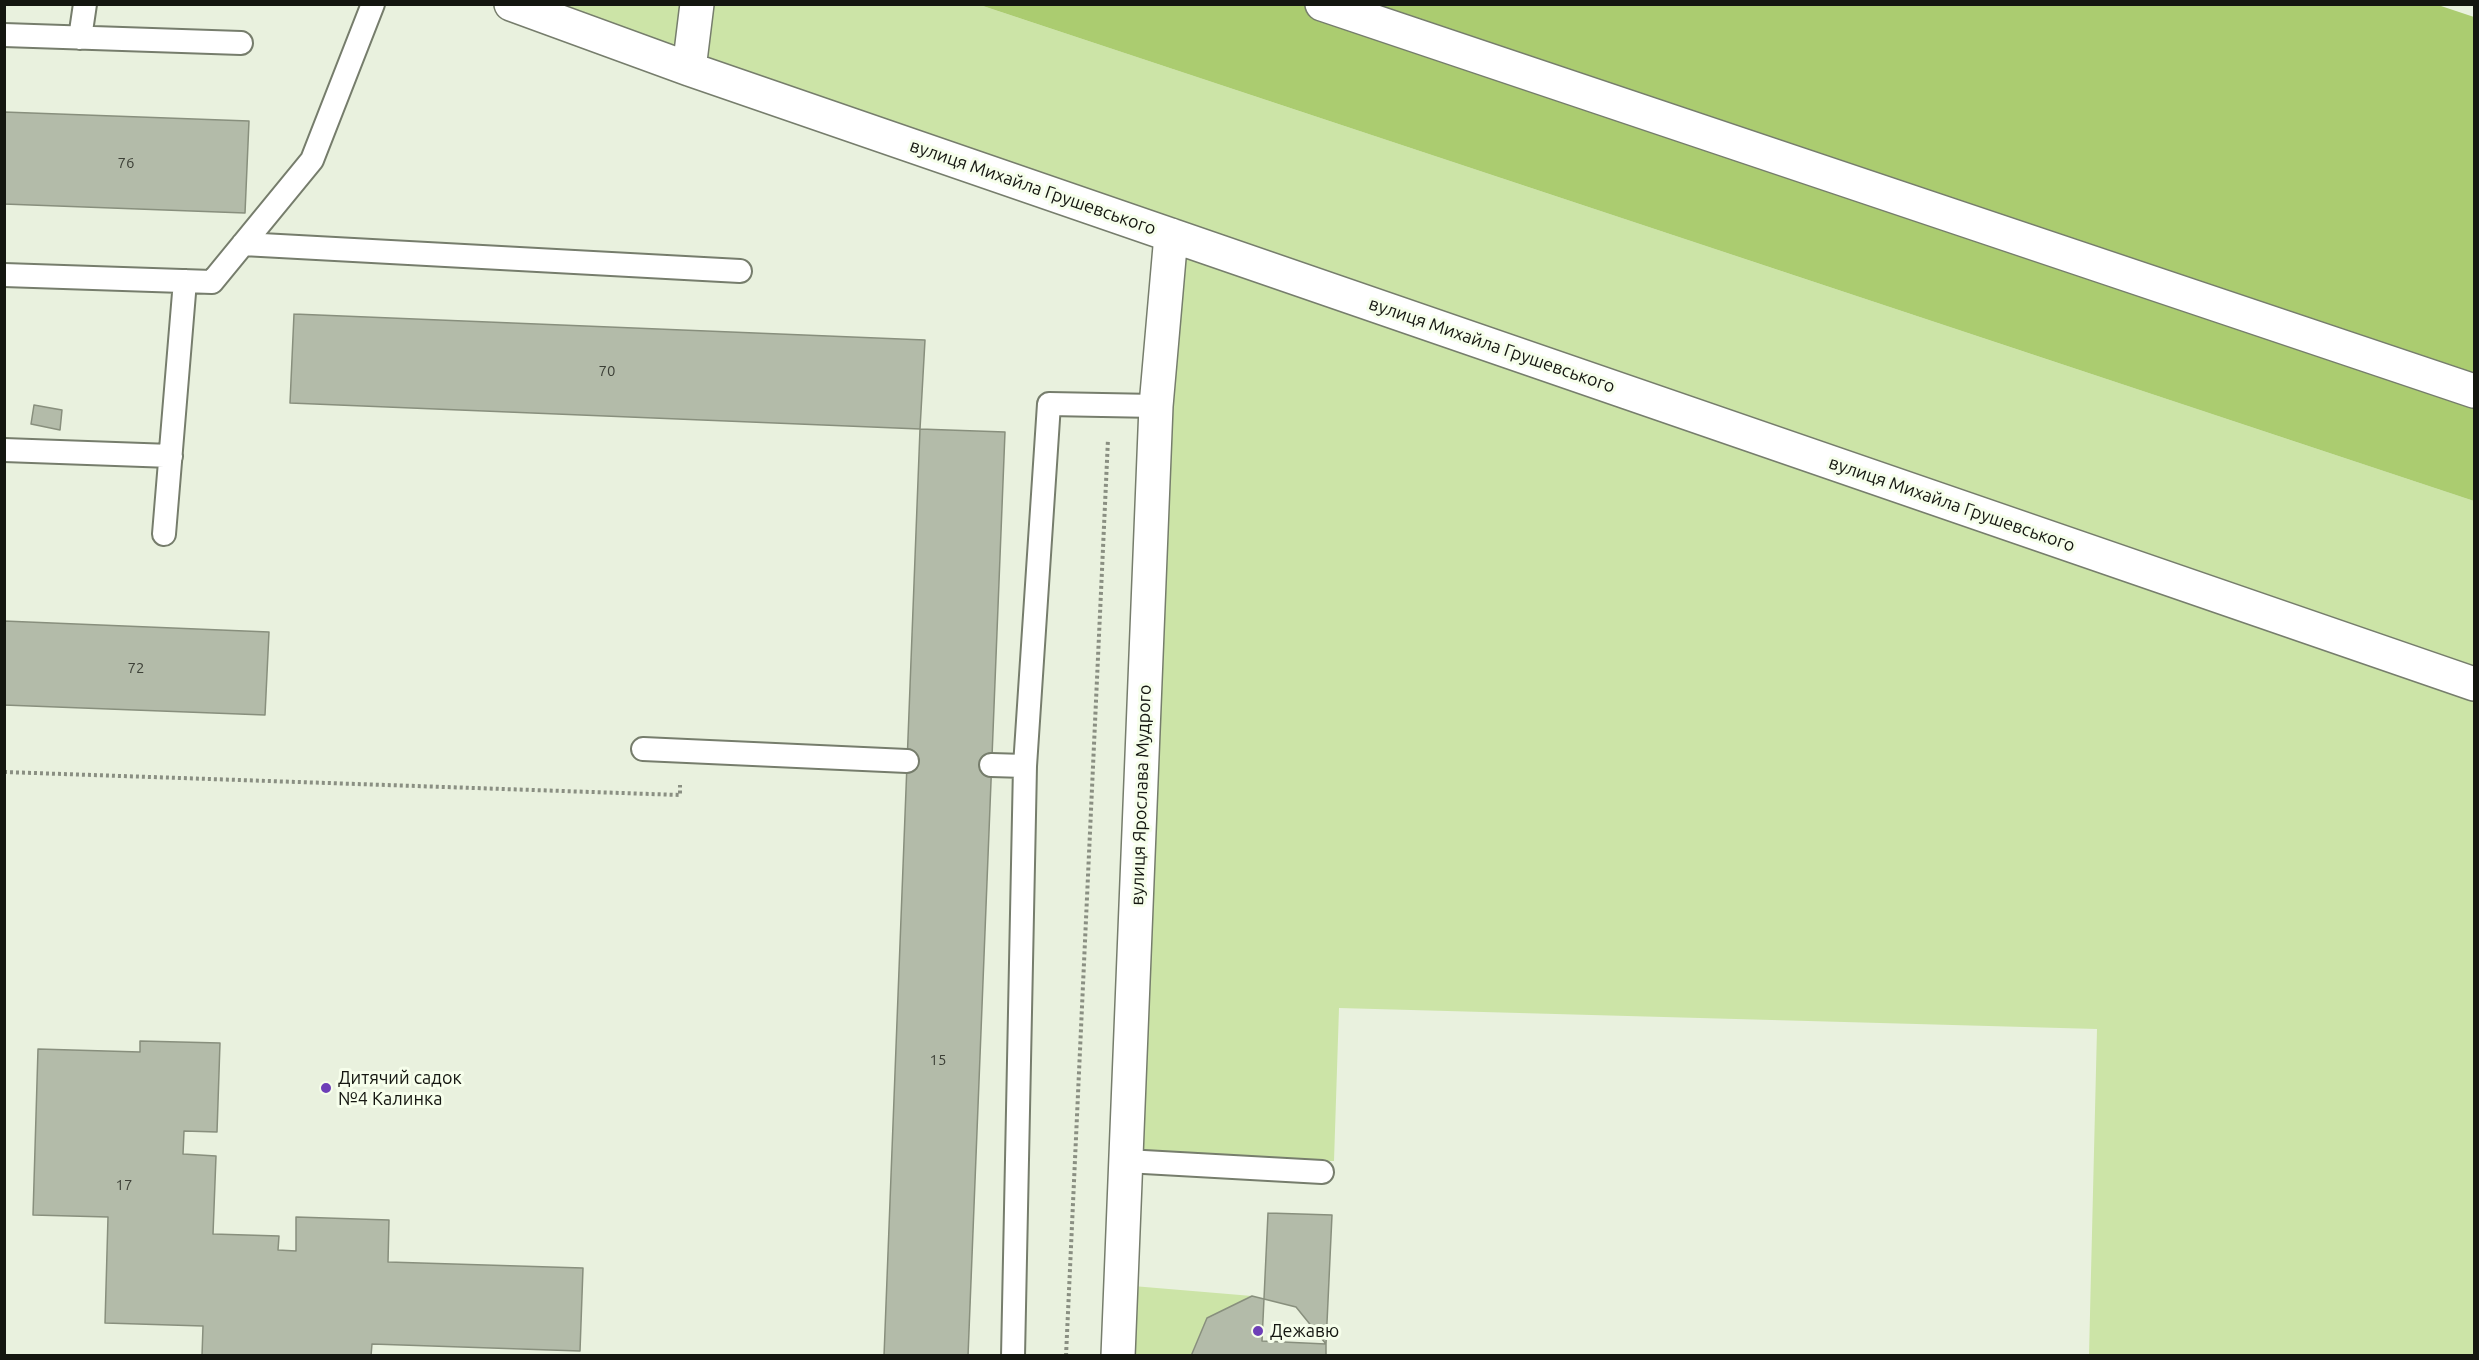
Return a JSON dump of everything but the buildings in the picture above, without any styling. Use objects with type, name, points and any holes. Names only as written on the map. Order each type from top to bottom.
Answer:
[{"type":"street","name":"вулиця Михайла Грушевського","points":[[511,4],[689,69],[2475,684]]},
{"type":"street","points":[[689,69],[697,4]]},
{"type":"street","points":[[1322,4],[2475,391]]},
{"type":"street","name":"вулиця Ярослава Мудрого","points":[[1118,1356],[1156,406],[1171,235]]},
{"type":"lane","points":[[80,38],[85,4]]},
{"type":"lane","points":[[4,275],[212,282],[312,160],[373,4]]},
{"type":"lane","points":[[4,35],[241,43]]},
{"type":"lane","points":[[243,244],[740,271]]},
{"type":"lane","points":[[164,534],[185,281]]},
{"type":"lane","points":[[1013,1356],[1025,766],[1049,405],[1156,406]]},
{"type":"lane","points":[[4,450],[171,456]]},
{"type":"lane","points":[[643,749],[907,761]]},
{"type":"lane","points":[[991,765],[1025,766]]},
{"type":"lane","points":[[1126,1161],[1322,1172]]},
{"type":"path","points":[[1066,1356],[1110,406]]},
{"type":"path","points":[[4,772],[680,795],[682,751]]},
{"type":"green space","points":[[511,5],[980,5],[2474,501],[2474,1355],[2089,1355],[2097,1029],[1339,1008],[1334,1161],[1126,1161],[1171,235]]},
{"type":"green space","points":[[980,5],[2438,5],[2474,17],[2474,501]]},
{"type":"green space","points":[[1121,1285],[1252,1296],[1207,1318],[1191,1355],[1118,1356]]},
{"type":"place","name":"Дитячий садок №4 Калинка","points":[[326,1088]]},
{"type":"place","name":"Дежавю","points":[[1258,1331]]}]
